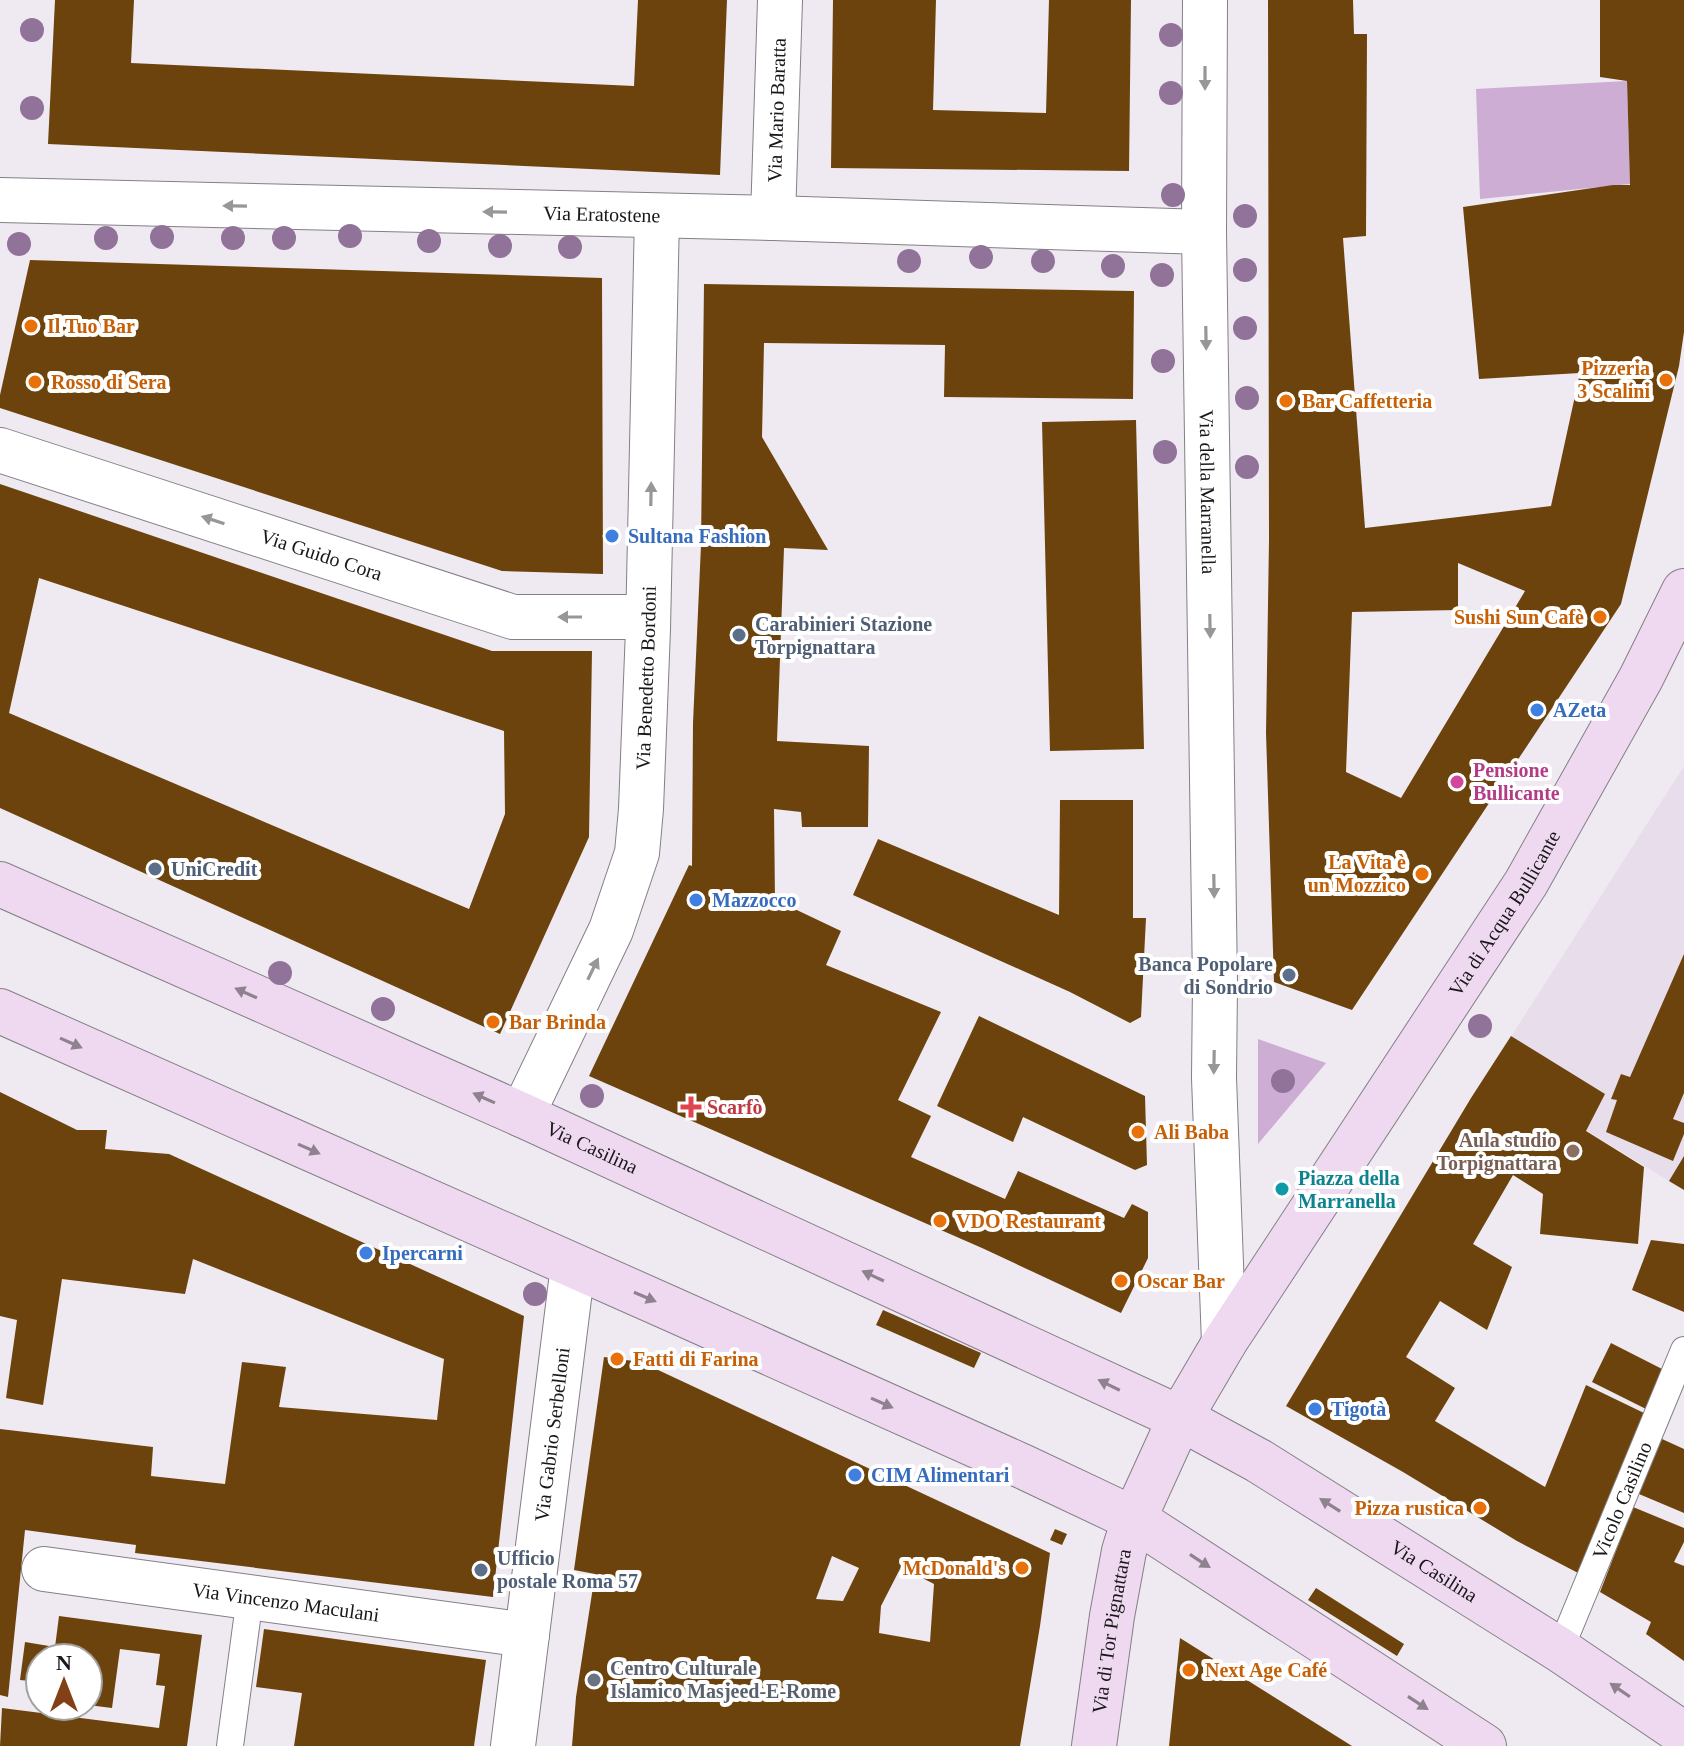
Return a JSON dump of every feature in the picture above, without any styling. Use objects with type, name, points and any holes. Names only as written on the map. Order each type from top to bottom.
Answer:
[{"type":"main road","name":"Via di Acqua Bullicante","points":[[1224,1343],[1526,883],[1641,678],[1684,591]]},
{"type":"main road","name":"Via Casilina","points":[[0,884],[522,1115],[1180,1418],[1259,1461],[1560,1650],[1684,1734]]},
{"type":"main road","points":[[0,1011],[1011,1461],[1134,1519],[1484,1746]]},
{"type":"main road","points":[[1134,1519],[1180,1418],[1224,1343]]},
{"type":"main road","name":"Via di Tor Pignattara","points":[[1094,1746],[1117,1581],[1134,1519]]},
{"type":"street","name":"Via Mario Baratta","points":[[773,218],[780,0]]},
{"type":"street","name":"Via della Marranella","points":[[1205,0],[1204,232],[1214,1078],[1224,1343]]},
{"type":"street","name":"Via Eratostene","points":[[0,200],[773,218],[1204,232]]},
{"type":"street","name":"Via Benedetto Bordoni","points":[[522,1115],[611,930],[637,853],[648,617],[657,216]]},
{"type":"street","name":"Via Guido Cora","points":[[0,450],[513,617],[648,617]]},
{"type":"street","name":"Via Gabrio Serbelloni","points":[[513,1746],[573,1266]]},
{"type":"street","name":"Via Vincenzo Maculani","points":[[44,1569],[527,1635]]},
{"type":"lane","name":"Vicolo Casilino","points":[[1560,1650],[1684,1350]]},
{"type":"lane","points":[[230,1746],[250,1597]]},
{"type":"shaded area","points":[[1627,81],[1630,184],[1480,199],[1476,89]]},
{"type":"shaded area","points":[[1684,766],[1684,1190],[1489,1071]]},
{"type":"shaded area","points":[[1258,1039],[1326,1063],[1258,1144]]},
{"type":"building","points":[[55,0],[134,0],[131,63],[634,86],[638,0],[727,0],[720,175],[48,144]]},
{"type":"building","points":[[833,0],[936,0],[933,110],[1046,113],[1049,0],[1131,0],[1129,171],[831,168]]},
{"type":"building","points":[[1268,0],[1353,0],[1354,34],[1367,34],[1366,236],[1343,238],[1365,528],[1551,506],[1580,373],[1479,379],[1463,207],[1630,185],[1627,81],[1600,77],[1600,0],[1684,0],[1684,332],[1679,366],[1621,604],[1352,1010],[1274,982],[1266,733],[1269,540]],"holes":[[[1458,563],[1525,591],[1401,798],[1346,772],[1352,612],[1458,610]]]},
{"type":"building","points":[[30,260],[602,278],[603,574],[502,571],[0,408],[0,395]]},
{"type":"building","points":[[704,284],[1134,291],[1133,399],[944,397],[945,345],[764,343],[762,437],[828,550],[784,548],[777,741],[869,746],[868,827],[802,827],[801,812],[774,809],[775,901],[841,931],[826,965],[941,1012],[898,1100],[931,1116],[911,1157],[1005,1199],[1018,1171],[1124,1218],[1132,1204],[1148,1212],[1148,1258],[1121,1313],[982,1248],[589,1076],[689,865],[692,866]]},
{"type":"building","points":[[1136,420],[1144,749],[1050,751],[1042,422]]},
{"type":"building","points":[[0,484],[492,651],[592,651],[589,837],[500,1034],[0,808]],"holes":[[[39,578],[504,731],[505,814],[469,909],[9,713]]]},
{"type":"building","points":[[1060,800],[1133,800],[1133,918],[1146,918],[1141,1017],[1130,1023],[1070,992],[853,895],[878,839],[1059,915]]},
{"type":"building","points":[[1684,954],[1684,1093],[1673,1119],[1684,1123],[1684,1134],[1673,1161],[1606,1132],[1617,1100],[1611,1099],[1621,1074],[1630,1077]]},
{"type":"building","points":[[979,1016],[1145,1096],[1147,1165],[1135,1170],[1023,1117],[1013,1142],[937,1106]]},
{"type":"building","points":[[1511,1036],[1605,1094],[1586,1131],[1644,1167],[1638,1244],[1540,1234],[1543,1194],[1513,1175],[1473,1244],[1512,1267],[1487,1330],[1440,1301],[1406,1357],[1455,1388],[1435,1421],[1545,1487],[1586,1385],[1644,1413],[1580,1574],[1517,1541],[1286,1406]]},
{"type":"building","points":[[0,1092],[77,1130],[107,1130],[105,1149],[169,1154],[524,1316],[493,1597],[135,1553],[136,1545],[25,1530],[8,1697],[0,1695],[0,1429],[153,1447],[151,1476],[225,1484],[242,1362],[286,1367],[279,1407],[437,1420],[444,1359],[193,1259],[185,1294],[62,1279],[43,1405],[6,1398],[17,1320],[0,1316]]},
{"type":"building","points":[[1684,1156],[1684,1190],[1669,1181]]},
{"type":"building","points":[[1651,1240],[1684,1244],[1684,1312],[1632,1290]]},
{"type":"building","points":[[883,1310],[981,1353],[974,1368],[876,1325]]},
{"type":"building","points":[[1611,1343],[1666,1371],[1648,1410],[1592,1382]]},
{"type":"building","points":[[604,1357],[641,1362],[1050,1553],[1020,1746],[572,1746],[576,1697],[595,1574],[574,1570]],"holes":[[[832,1556],[859,1568],[843,1601],[816,1599]],[[901,1567],[934,1584],[930,1642],[879,1633],[881,1606]]]},
{"type":"building","points":[[1662,1439],[1684,1449],[1684,1513],[1639,1494]]},
{"type":"building","points":[[1633,1507],[1684,1528],[1684,1542],[1674,1562],[1684,1566],[1684,1661],[1646,1634],[1651,1622],[1600,1592]]},
{"type":"building","points":[[1055,1529],[1067,1534],[1062,1545],[1050,1540]]},
{"type":"building","points":[[1316,1588],[1404,1644],[1397,1656],[1308,1600]]},
{"type":"building","points":[[59,1616],[202,1635],[187,1746],[0,1746],[2,1708],[24,1711],[24,1722],[104,1721],[159,1728],[165,1686],[156,1685],[160,1654],[120,1649],[112,1708],[104,1707],[104,1642],[56,1642]]},
{"type":"building","points":[[264,1629],[486,1660],[474,1746],[294,1746],[302,1693],[256,1687]]},
{"type":"building","points":[[1180,1638],[1352,1746],[1169,1746]]},
{"type":"building","points":[[24,1650],[24,1680],[20,1680]]},
{"type":"place","name":"Il Tuo Bar","points":[[31,326]]},
{"type":"place","name":"Pizzeria 3 Scalini","points":[[1666,380]]},
{"type":"place","name":"Rosso di Sera","points":[[35,382]]},
{"type":"place","name":"Bar Caffetteria","points":[[1286,401]]},
{"type":"place","name":"Sultana Fashion","points":[[612,536]]},
{"type":"place","name":"Sushi Sun Cafè","points":[[1600,617]]},
{"type":"place","name":"Carabinieri Stazione Torpignattara","points":[[739,635]]},
{"type":"place","name":"AZeta","points":[[1537,710]]},
{"type":"place","name":"Pensione Bullicante","points":[[1457,782]]},
{"type":"place","name":"UniCredit","points":[[155,869]]},
{"type":"place","name":"La Vita è un Mozzico","points":[[1422,874]]},
{"type":"place","name":"Mazzocco","points":[[696,900]]},
{"type":"place","name":"Banca Popolare di Sondrio","points":[[1289,975]]},
{"type":"place","name":"Bar Brinda","points":[[493,1022]]},
{"type":"place","name":"Scarfò","points":[[691,1107]]},
{"type":"place","name":"Ali Baba","points":[[1138,1132]]},
{"type":"place","name":"Aula studio Torpignattara","points":[[1573,1151]]},
{"type":"place","name":"Piazza della Marranella","points":[[1282,1189]]},
{"type":"place","name":"VDO Restaurant","points":[[940,1221]]},
{"type":"place","name":"Ipercarni","points":[[366,1253]]},
{"type":"place","name":"Oscar Bar","points":[[1121,1281]]},
{"type":"place","name":"Fatti di Farina","points":[[617,1359]]},
{"type":"place","name":"Tigotà","points":[[1315,1409]]},
{"type":"place","name":"CIM Alimentari","points":[[855,1475]]},
{"type":"place","name":"Pizza rustica","points":[[1480,1508]]},
{"type":"place","name":"McDonald's","points":[[1022,1568]]},
{"type":"place","name":"Ufficio postale Roma 57","points":[[481,1570]]},
{"type":"place","name":"Next Age Café","points":[[1189,1670]]},
{"type":"place","name":"Centro Culturale Islamico Masjeed-E-Rome","points":[[594,1680]]}]
